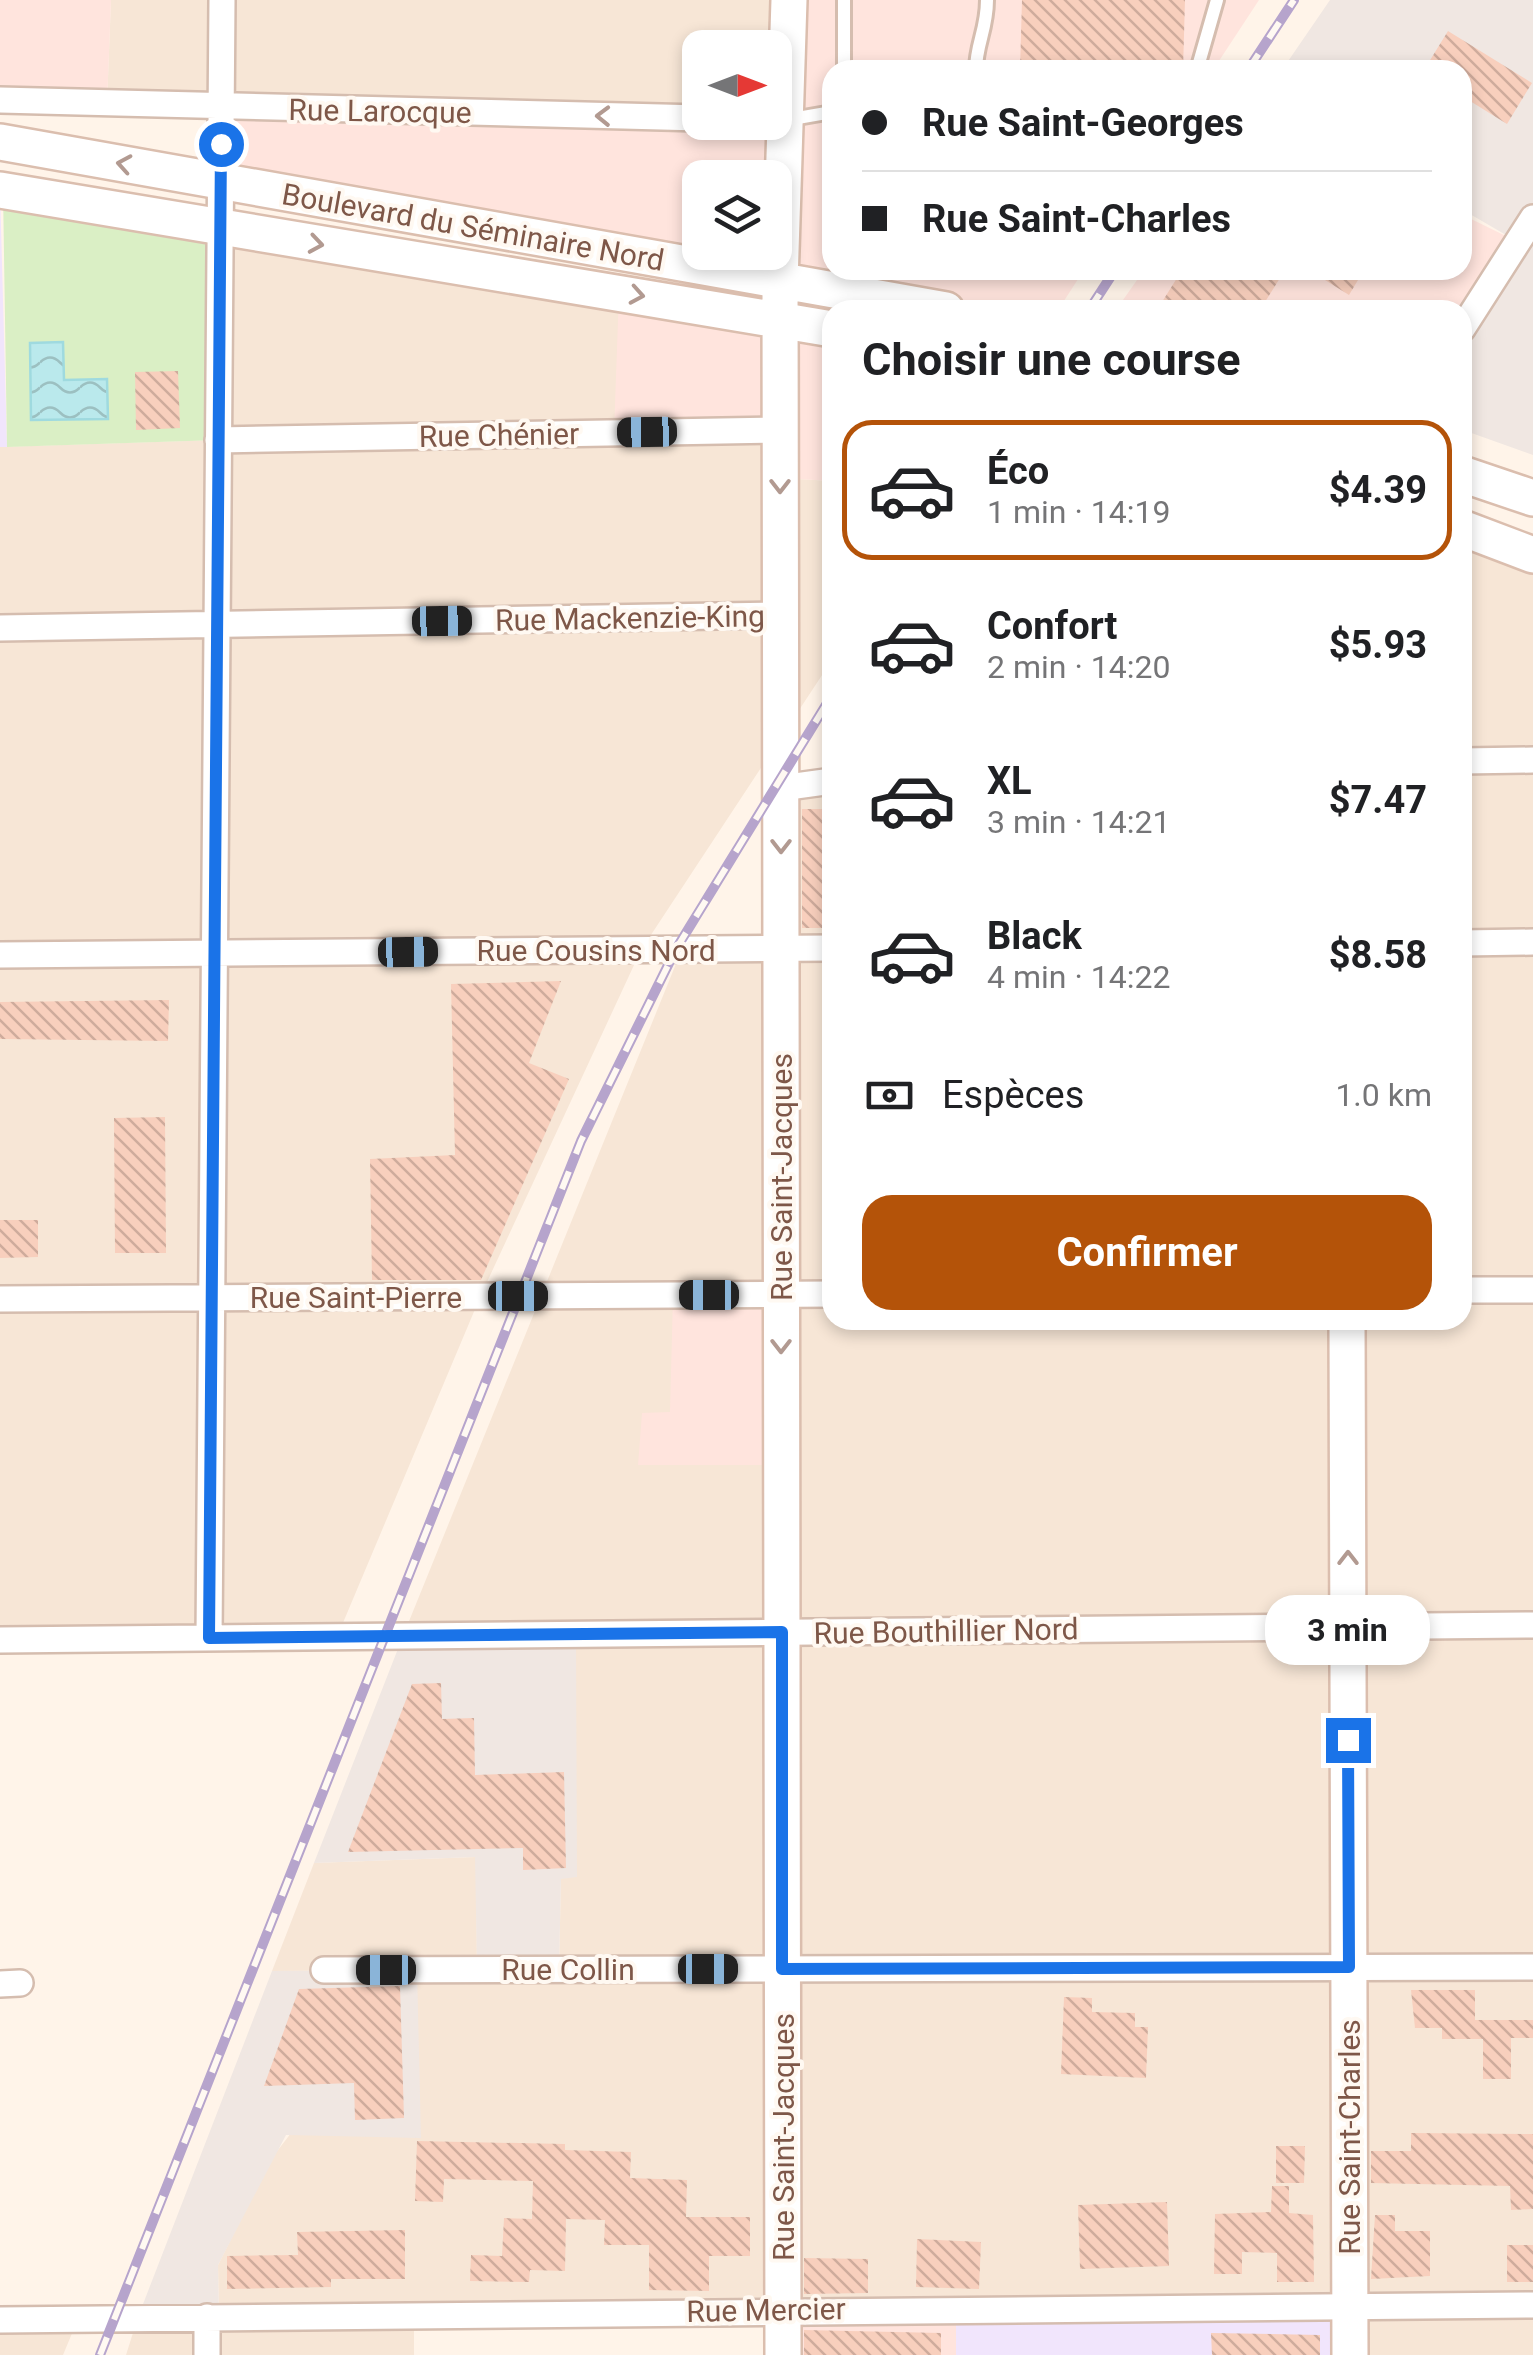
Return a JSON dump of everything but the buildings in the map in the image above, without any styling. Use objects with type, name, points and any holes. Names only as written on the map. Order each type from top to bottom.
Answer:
[{"type":"street","points":[[209,1638],[222,0]]},
{"type":"street","name":"Rue Saint-Jacques","points":[[787,30],[789,0]]},
{"type":"street","name":"Rue Larocque","points":[[0,100],[682,118]]},
{"type":"street","name":"Rue Saint-Jacques","points":[[780,140],[783,2355]]},
{"type":"street","name":"Boulevard du Séminaire Nord","points":[[0,142],[887,300]]},
{"type":"street","name":"Boulevard du Séminaire Nord","points":[[0,190],[822,326]]},
{"type":"street","points":[[1472,313],[1533,218]]},
{"type":"street","name":"Rue Chénier","points":[[218,440],[780,430]]},
{"type":"street","points":[[1472,478],[1533,502]]},
{"type":"street","points":[[1472,532],[1506,506],[1533,502]]},
{"type":"street","points":[[1472,532],[1533,555]]},
{"type":"street","name":"Rue Mackenzie-King","points":[[0,628],[780,616]]},
{"type":"street","points":[[1472,761],[1533,760]]},
{"type":"street","points":[[780,788],[822,782]]},
{"type":"street","points":[[1472,943],[1533,942]]},
{"type":"street","name":"Rue Cousins Nord","points":[[0,955],[822,948]]},
{"type":"street","points":[[1472,1290],[1533,1290]]},
{"type":"street","name":"Rue Saint-Pierre","points":[[0,1299],[822,1294]]},
{"type":"street","name":"Rue Saint-Charles","points":[[1347,1330],[1350,2355]]},
{"type":"street","name":"Rue Bouthillier Nord","points":[[0,1640],[1533,1625]]},
{"type":"street","name":"Rue Collin","points":[[324,1970],[1533,1967]]},
{"type":"street","name":"Rue Mercier","points":[[0,2320],[1533,2305]]},
{"type":"street","points":[[207,2316],[207,2355]]},
{"type":"lane","points":[[844,0],[844,60]]},
{"type":"lane","points":[[976,60],[987,29],[986,0]]},
{"type":"lane","points":[[1200,60],[1217,0]]},
{"type":"lane","points":[[792,118],[822,114]]},
{"type":"shaded area","points":[[0,0],[111,0],[107,104],[0,100]]},
{"type":"shaded area","points":[[111,0],[789,0],[780,30],[682,30],[682,118],[107,104]]},
{"type":"shaded area","points":[[777,0],[1259,0],[1220,60],[822,60],[822,280],[1078,280],[1064,300],[890,300],[721,270],[792,270],[792,160],[682,160],[682,263],[221,181],[221,108],[682,120],[682,140],[792,140],[792,30],[777,30]]},
{"type":"shaded area","points":[[1330,0],[1533,0],[1533,455],[1472,433],[1472,315],[1518,242],[1472,215],[1472,60],[1289,60]]},
{"type":"shaded area","points":[[0,190],[7,447],[0,447]]},
{"type":"shaded area","points":[[1472,219],[1518,242],[1470,300],[1123,300],[1137,280],[1472,280]]},
{"type":"shaded area","points":[[220,229],[619,292],[780,430],[780,478],[822,480],[822,675],[641,950],[481,1295],[337,1637],[0,1640],[0,447],[218,440]]},
{"type":"shaded area","points":[[619,292],[822,327],[822,480],[780,478],[780,431],[614,433]]},
{"type":"shaded area","points":[[1472,528],[1533,550],[1533,2355],[1350,2355],[1350,2307],[414,2315],[414,2355],[126,2355],[138,2317],[219,2316],[218,2265],[271,2159],[417,1970],[272,1971],[314,1863],[476,1857],[477,1969],[559,1969],[561,1878],[577,1876],[403,1636],[682,949],[781,948],[781,788],[822,774],[822,1330],[1472,1330]]},
{"type":"shaded area","points":[[781,1294],[782,1465],[638,1465],[642,1413],[670,1412],[673,1295]]},
{"type":"shaded area","points":[[576,1634],[577,1877],[561,1879],[559,1969],[477,1969],[475,1857],[314,1863],[403,1636]]},
{"type":"shaded area","points":[[417,1970],[421,2138],[286,2135],[218,2265],[219,2316],[138,2317],[272,1971]]},
{"type":"shaded area","points":[[1350,2306],[1350,2355],[956,2355],[956,2309]]},
{"type":"shaded area","points":[[956,2308],[956,2355],[783,2355],[783,2310]]},
{"type":"shaded area","points":[[78,2319],[63,2355],[0,2355],[0,2320]]},
{"type":"green space","points":[[3,190],[220,229],[218,440],[7,447]]},
{"type":"water","points":[[63,342],[64,380],[107,379],[108,419],[31,420],[30,343]]},
{"type":"railway","points":[[1255,60],[1294,0]]},
{"type":"railway","points":[[1096,300],[1108,280]]},
{"type":"railway","points":[[100,2355],[581,1141],[676,949],[822,711]]},
{"type":"route","points":[[221,144],[209,1638],[782,1632],[782,1969],[1349,1967],[1348,1740]]}]
